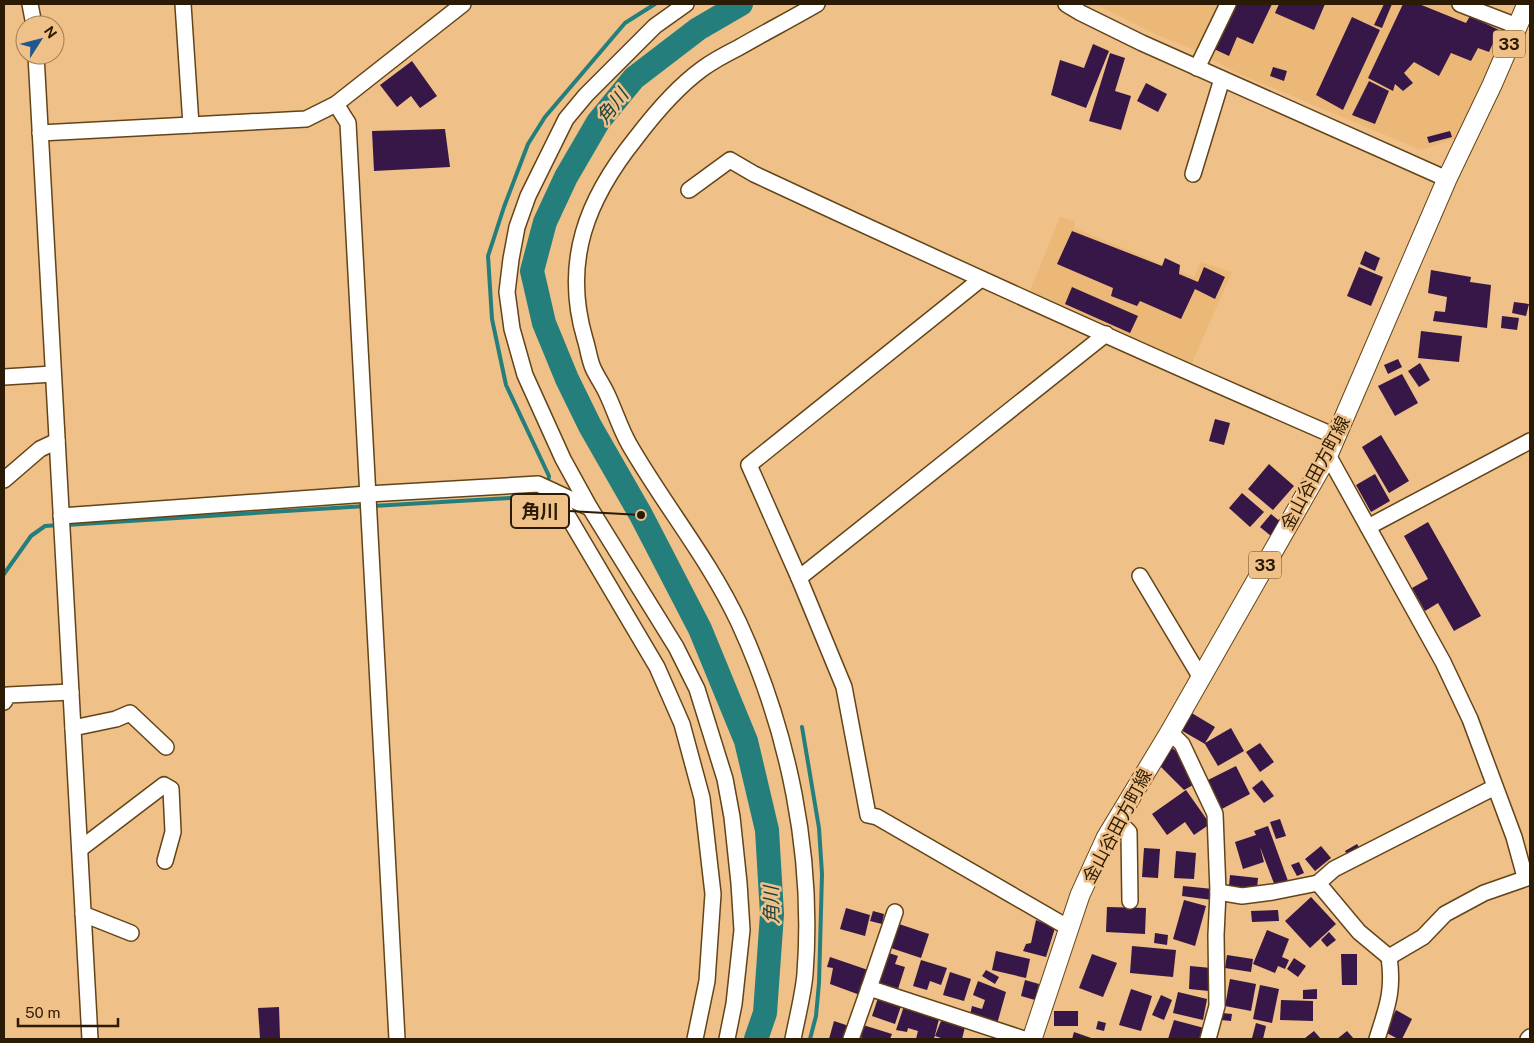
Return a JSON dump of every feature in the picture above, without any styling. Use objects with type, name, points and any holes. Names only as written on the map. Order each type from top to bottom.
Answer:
[{"type":"main road","name":"金山谷田方町線","points":[[1032,1039],[1080,895],[1106,838],[1170,732],[1328,455],[1447,179],[1492,85],[1527,4]]},
{"type":"street","points":[[183,4],[191,125]]},
{"type":"street","points":[[40,133],[306,119],[336,104],[463,4]]},
{"type":"street","points":[[686,4],[655,26],[586,95],[566,119],[528,196],[517,227],[507,292],[512,329],[525,375],[563,459],[590,508],[676,647],[697,689],[725,779],[732,817],[742,930],[728,1039]]},
{"type":"street","points":[[793,1039],[804,977],[807,918],[796,801],[775,717],[766,687],[722,591],[705,560],[656,489],[627,441],[593,367],[581,325],[577,300],[578,259],[584,228],[612,169],[638,136],[669,98],[702,69],[817,4]]},
{"type":"street","points":[[1066,4],[1142,43],[1447,179]]},
{"type":"street","points":[[1197,68],[1228,4]]},
{"type":"street","points":[[1460,4],[1517,26]]},
{"type":"street","points":[[37,65],[90,1039]]},
{"type":"street","points":[[1193,174],[1222,79]]},
{"type":"street","points":[[336,104],[348,123],[397,1039]]},
{"type":"street","points":[[689,190],[730,160],[754,174],[981,280],[1337,437]]},
{"type":"street","points":[[981,280],[749,466],[800,578],[844,687],[868,815],[877,817],[1069,928]]},
{"type":"street","points":[[800,578],[1106,334]]},
{"type":"street","points":[[4,376],[54,374]]},
{"type":"street","points":[[4,480],[40,449],[57,441]]},
{"type":"street","points":[[1368,527],[1530,441]]},
{"type":"street","points":[[1328,455],[1443,662],[1470,719],[1528,877],[1484,893],[1445,914],[1423,937],[1389,957]]},
{"type":"street","points":[[61,516],[538,484],[590,508]]},
{"type":"street","points":[[553,491],[658,667],[682,724],[702,798],[713,894],[708,981],[695,1039]]},
{"type":"street","points":[[1140,576],[1201,678]]},
{"type":"street","points":[[4,702],[8,695],[71,692]]},
{"type":"street","points":[[73,728],[116,719],[130,713],[166,747]]},
{"type":"street","points":[[1170,732],[1182,744],[1215,814],[1218,892],[1216,1006],[1208,1039]]},
{"type":"street","points":[[80,849],[164,785],[172,789],[173,832],[165,861]]},
{"type":"street","points":[[1218,892],[1242,896],[1318,883],[1334,869],[1495,787]]},
{"type":"street","points":[[1117,820],[1129,832],[1130,901]]},
{"type":"street","points":[[1318,883],[1359,932],[1389,957],[1392,975],[1391,996],[1377,1039]]},
{"type":"street","points":[[851,1039],[895,912]]},
{"type":"street","points":[[83,914],[131,933]]},
{"type":"street","points":[[869,988],[1024,1039]]},
{"type":"shaded area","points":[[1095,4],[1483,4],[1511,16],[1457,138],[1421,150],[1237,73],[1196,51],[1151,32]]},
{"type":"shaded area","points":[[1060,217],[1075,221],[1074,228],[1194,277],[1201,262],[1232,272],[1191,365],[1030,291]]},
{"type":"building","points":[[1235,4],[1272,4],[1253,44],[1237,37],[1229,56],[1214,49]]},
{"type":"building","points":[[1279,4],[1325,4],[1314,30],[1275,13]]},
{"type":"building","points":[[1384,4],[1392,4],[1382,28],[1374,25]]},
{"type":"building","points":[[1403,4],[1419,4],[1466,23],[1470,16],[1499,30],[1489,52],[1478,48],[1471,61],[1451,53],[1439,76],[1414,62],[1404,73],[1413,83],[1403,91],[1395,84],[1393,91],[1368,78]]},
{"type":"building","points":[[1352,17],[1380,30],[1343,110],[1316,95]]},
{"type":"building","points":[[1093,44],[1109,51],[1086,108],[1051,95],[1060,60],[1084,68]]},
{"type":"building","points":[[1110,53],[1125,58],[1115,91],[1131,96],[1121,130],[1089,121]]},
{"type":"building","points":[[412,61],[437,96],[420,108],[411,96],[397,107],[380,85]]},
{"type":"building","points":[[1273,67],[1287,71],[1284,81],[1270,76]]},
{"type":"building","points":[[1369,81],[1389,91],[1375,124],[1352,115]]},
{"type":"building","points":[[1146,83],[1167,94],[1158,112],[1137,101]]},
{"type":"building","points":[[445,129],[450,167],[374,171],[372,131]]},
{"type":"building","points":[[1450,131],[1452,137],[1429,143],[1427,137]]},
{"type":"building","points":[[1072,231],[1162,266],[1165,258],[1180,265],[1179,274],[1198,282],[1204,267],[1225,277],[1215,299],[1195,289],[1181,319],[1140,301],[1137,306],[1111,296],[1113,288],[1057,264]]},
{"type":"building","points":[[1365,251],[1380,258],[1375,271],[1360,264]]},
{"type":"building","points":[[1359,267],[1383,277],[1371,306],[1347,296]]},
{"type":"building","points":[[1431,270],[1471,277],[1470,282],[1491,285],[1487,328],[1433,321],[1435,311],[1445,312],[1447,297],[1428,293]]},
{"type":"building","points":[[1072,287],[1138,316],[1130,333],[1065,304]]},
{"type":"building","points":[[1514,302],[1529,304],[1526,316],[1512,313]]},
{"type":"building","points":[[1502,316],[1519,318],[1517,330],[1501,328]]},
{"type":"building","points":[[1421,331],[1462,336],[1459,362],[1418,358]]},
{"type":"building","points":[[1398,359],[1402,367],[1388,374],[1384,365]]},
{"type":"building","points":[[1420,363],[1430,380],[1419,387],[1408,371]]},
{"type":"building","points":[[1402,374],[1418,403],[1395,416],[1378,386]]},
{"type":"building","points":[[1215,419],[1230,423],[1224,445],[1209,441]]},
{"type":"building","points":[[1381,435],[1409,481],[1389,493],[1362,447]]},
{"type":"building","points":[[1269,464],[1294,486],[1273,510],[1248,489]]},
{"type":"building","points":[[1375,474],[1390,501],[1371,512],[1356,485]]},
{"type":"building","points":[[1242,493],[1264,512],[1250,527],[1229,508]]},
{"type":"building","points":[[1271,514],[1282,523],[1271,536],[1260,527]]},
{"type":"building","points":[[1428,522],[1481,616],[1454,631],[1438,603],[1425,611],[1412,588],[1428,579],[1404,536]]},
{"type":"building","points":[[1190,712],[1215,727],[1205,743],[1231,728],[1244,751],[1218,766],[1205,744],[1179,729]]},
{"type":"building","points":[[1260,743],[1274,762],[1260,772],[1246,752]]},
{"type":"building","points":[[1170,746],[1177,752],[1193,785],[1184,790],[1159,765]]},
{"type":"building","points":[[1236,766],[1250,794],[1220,810],[1206,781]]},
{"type":"building","points":[[1262,780],[1274,796],[1264,803],[1252,788]]},
{"type":"building","points":[[1186,790],[1210,824],[1194,835],[1185,822],[1167,835],[1152,814]]},
{"type":"building","points":[[1280,819],[1286,836],[1276,839],[1270,822]]},
{"type":"building","points":[[1268,826],[1288,881],[1275,886],[1260,847],[1264,862],[1243,869],[1235,842],[1256,835],[1254,831]]},
{"type":"building","points":[[1357,844],[1360,849],[1348,856],[1345,851]]},
{"type":"building","points":[[1321,846],[1331,858],[1315,871],[1305,859]]},
{"type":"building","points":[[1144,848],[1160,849],[1158,878],[1142,877]]},
{"type":"building","points":[[1176,851],[1196,853],[1194,879],[1174,878]]},
{"type":"building","points":[[1299,862],[1304,873],[1297,876],[1291,865]]},
{"type":"building","points":[[1230,875],[1258,878],[1257,889],[1229,886]]},
{"type":"building","points":[[1183,886],[1213,889],[1212,900],[1182,896]]},
{"type":"building","points":[[1311,897],[1336,924],[1310,948],[1285,921]]},
{"type":"building","points":[[1184,900],[1206,906],[1195,946],[1173,939]]},
{"type":"building","points":[[1107,907],[1146,908],[1145,934],[1106,932]]},
{"type":"building","points":[[846,908],[870,915],[865,936],[840,929]]},
{"type":"building","points":[[1278,910],[1279,921],[1252,922],[1251,911]]},
{"type":"building","points":[[873,911],[884,914],[882,924],[870,921]]},
{"type":"building","points":[[1036,920],[1055,928],[1046,957],[1023,951],[1026,944],[1031,943]]},
{"type":"building","points":[[896,923],[929,934],[921,958],[888,947]]},
{"type":"building","points":[[1267,930],[1289,939],[1282,957],[1289,960],[1285,969],[1278,966],[1275,973],[1253,964]]},
{"type":"building","points":[[1329,932],[1336,940],[1327,947],[1321,940]]},
{"type":"building","points":[[1155,933],[1168,935],[1167,945],[1154,943]]},
{"type":"building","points":[[1132,946],[1176,950],[1173,977],[1130,973]]},
{"type":"building","points":[[996,951],[1030,959],[1026,978],[992,970]]},
{"type":"building","points":[[886,952],[898,956],[895,964],[905,967],[898,989],[876,982]]},
{"type":"building","points":[[1092,954],[1117,963],[1103,997],[1079,988]]},
{"type":"building","points":[[1341,954],[1357,954],[1357,985],[1342,985]]},
{"type":"building","points":[[1227,955],[1253,959],[1251,972],[1225,968]]},
{"type":"building","points":[[830,957],[868,970],[860,995],[830,984],[833,968],[827,967]]},
{"type":"building","points":[[1294,958],[1306,966],[1298,977],[1287,969]]},
{"type":"building","points":[[921,960],[947,968],[941,985],[930,981],[927,990],[913,986]]},
{"type":"building","points":[[1190,966],[1211,968],[1209,991],[1189,989]]},
{"type":"building","points":[[986,970],[999,977],[995,984],[982,976]]},
{"type":"building","points":[[950,972],[971,979],[964,1001],[943,995]]},
{"type":"building","points":[[1230,979],[1256,984],[1251,1011],[1225,1006]]},
{"type":"building","points":[[1025,980],[1039,984],[1035,1000],[1021,996]]},
{"type":"building","points":[[978,981],[1006,992],[997,1024],[970,1015],[972,1006],[982,1009],[985,1000],[973,995]]},
{"type":"building","points":[[1260,985],[1279,989],[1272,1023],[1253,1019]]},
{"type":"building","points":[[1131,989],[1152,996],[1141,1031],[1119,1025]]},
{"type":"building","points":[[1317,989],[1317,999],[1303,999],[1303,990]]},
{"type":"building","points":[[1178,992],[1207,999],[1203,1020],[1173,1013]]},
{"type":"building","points":[[1161,995],[1172,1000],[1164,1020],[1152,1015]]},
{"type":"building","points":[[878,998],[901,1006],[895,1024],[872,1016]]},
{"type":"building","points":[[1281,1000],[1313,1001],[1313,1021],[1280,1020]]},
{"type":"building","points":[[904,1006],[939,1019],[934,1039],[916,1039],[918,1031],[908,1028],[907,1032],[896,1030]]},
{"type":"building","points":[[279,1007],[280,1039],[260,1039],[258,1008]]},
{"type":"building","points":[[1396,1010],[1412,1019],[1402,1039],[1398,1039],[1385,1032]]},
{"type":"building","points":[[1054,1011],[1078,1011],[1078,1026],[1054,1026]]},
{"type":"building","points":[[1222,1013],[1232,1014],[1231,1021],[1221,1020]]},
{"type":"building","points":[[1174,1020],[1204,1028],[1201,1039],[1168,1039]]},
{"type":"building","points":[[834,1021],[849,1026],[845,1039],[829,1039]]},
{"type":"building","points":[[941,1021],[965,1027],[962,1039],[944,1039],[935,1036]]},
{"type":"building","points":[[1098,1021],[1106,1023],[1104,1031],[1096,1029]]},
{"type":"building","points":[[1256,1023],[1266,1026],[1263,1039],[1252,1038]]},
{"type":"building","points":[[863,1025],[892,1034],[890,1039],[859,1037]]},
{"type":"building","points":[[1314,1031],[1321,1039],[1305,1038]]},
{"type":"building","points":[[1347,1031],[1354,1039],[1337,1039]]},
{"type":"building","points":[[1074,1032],[1094,1039],[1072,1039]]},
{"type":"waterway","points":[[548,483],[549,476],[506,385],[492,319],[488,256],[528,144],[545,117],[625,23],[655,4]]},
{"type":"waterway","name":"角川","points":[[741,4],[698,29],[634,78],[598,122],[566,177],[545,222],[532,271],[544,323],[567,379],[590,426],[641,515],[700,629],[746,741],[767,830],[772,914],[765,1013],[756,1039]]},
{"type":"waterway","points":[[373,506],[544,496],[545,492]]},
{"type":"waterway","points":[[66,525],[366,506]]},
{"type":"waterway","points":[[4,574],[31,536],[45,526],[59,525]]},
{"type":"waterway","points":[[802,727],[819,828],[822,874],[819,983],[816,1016],[810,1039]]},
{"type":"place","name":"角川","points":[[641,515]]}]
